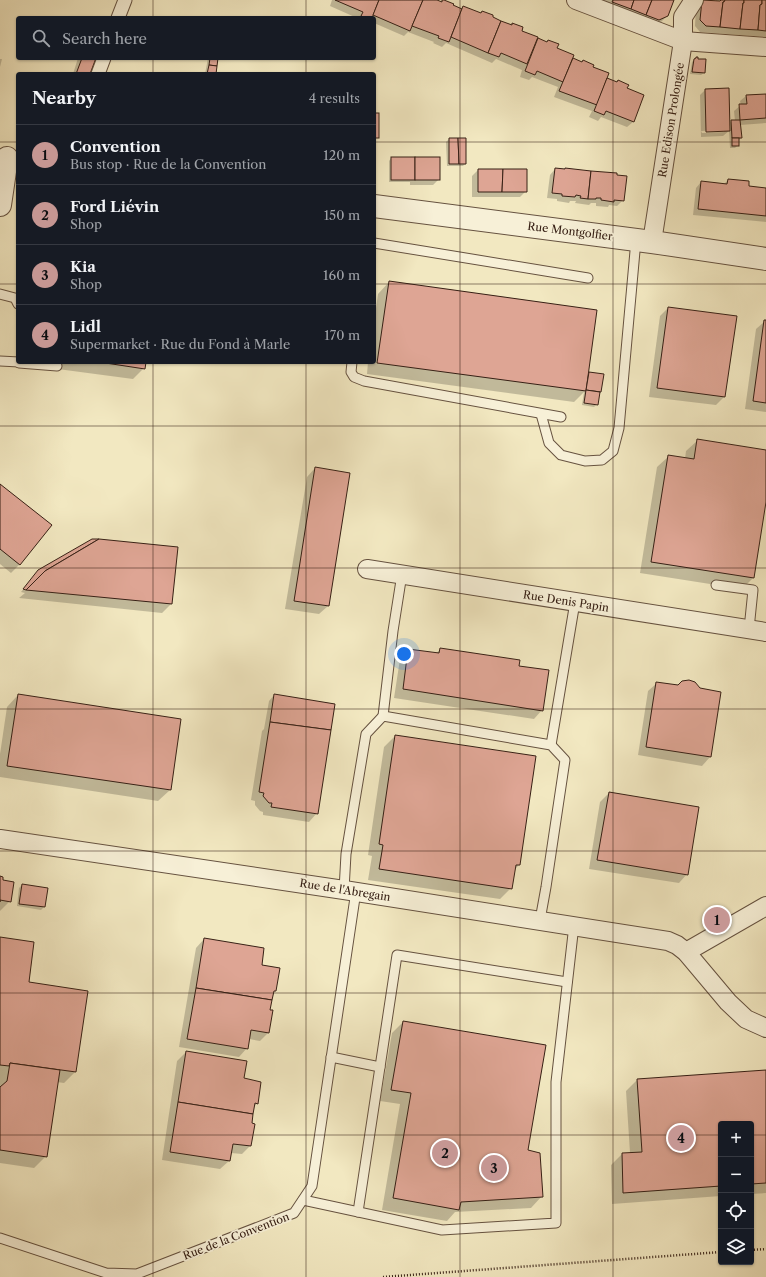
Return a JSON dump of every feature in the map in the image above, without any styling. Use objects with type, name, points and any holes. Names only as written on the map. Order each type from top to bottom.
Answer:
[{"type":"street","points":[[119,16],[125,0]]},
{"type":"street","points":[[576,0],[683,41],[766,47]]},
{"type":"street","name":"Rue Edison Prolongée","points":[[644,241],[683,41],[683,17],[694,0]]},
{"type":"street","points":[[99,72],[103,60]]},
{"type":"street","points":[[0,205],[8,158]]},
{"type":"street","name":"Rue Montgolfier","points":[[376,206],[644,241],[766,259]]},
{"type":"street","name":"Rue Denis Papin","points":[[366,569],[758,630]]},
{"type":"street","name":"Rue de l'Abregain","points":[[0,839],[350,890],[668,941],[677,945],[686,952],[728,1002],[746,1019],[766,1028]]},
{"type":"street","points":[[686,952],[766,906]]},
{"type":"lane","points":[[541,414],[549,443],[561,455],[591,461],[602,460],[613,451],[619,428],[628,343],[644,241]]},
{"type":"lane","points":[[376,243],[588,278]]},
{"type":"lane","points":[[0,294],[15,298],[16,300]]},
{"type":"lane","points":[[0,362],[16,362]]},
{"type":"lane","points":[[38,364],[57,366]]},
{"type":"lane","points":[[352,364],[351,372],[354,378],[364,381],[561,417]]},
{"type":"lane","points":[[402,574],[393,631],[383,716],[551,745],[565,760],[540,920]]},
{"type":"lane","points":[[716,585],[753,590],[758,630]]},
{"type":"lane","points":[[551,745],[575,602]]},
{"type":"lane","name":"Rue de la Convention","points":[[0,1238],[106,1273],[137,1274],[294,1213],[312,1186],[331,1057],[350,890],[346,854],[366,734],[383,716]]},
{"type":"lane","points":[[302,1200],[442,1230],[556,1223],[556,1082],[574,925]]},
{"type":"lane","points":[[358,1212],[396,955],[567,982]]},
{"type":"lane","points":[[331,1057],[380,1067]]},
{"type":"path","points":[[754,1250],[766,1249]]},
{"type":"path","points":[[383,1277],[718,1252]]},
{"type":"building","points":[[335,0],[379,0],[373,16],[361,16],[363,12]]},
{"type":"building","points":[[379,0],[423,0],[410,31],[373,15]]},
{"type":"building","points":[[423,0],[437,0],[442,2],[442,0],[444,0],[462,9],[449,42],[438,38],[439,36],[412,26]]},
{"type":"building","points":[[613,0],[634,0],[631,9],[612,2]]},
{"type":"building","points":[[634,0],[652,0],[646,15],[631,9]]},
{"type":"building","points":[[652,0],[674,0],[668,16],[659,20],[646,15]]},
{"type":"building","points":[[702,0],[725,0],[723,2],[720,27],[706,26],[700,20]]},
{"type":"building","points":[[725,0],[744,0],[740,29],[720,27],[723,2]]},
{"type":"building","points":[[744,0],[762,0],[762,4],[760,5],[758,30],[740,29]]},
{"type":"building","points":[[762,0],[766,0],[766,31],[758,30],[760,5],[762,4]]},
{"type":"building","points":[[463,6],[481,13],[482,11],[493,15],[493,17],[501,21],[488,53],[451,37]]},
{"type":"building","points":[[501,21],[523,27],[522,31],[538,37],[527,64],[501,53],[499,57],[488,53]]},
{"type":"building","points":[[538,38],[547,42],[548,40],[559,44],[557,48],[574,55],[563,82],[537,71],[535,75],[525,71]]},
{"type":"building","points":[[698,57],[698,59],[706,59],[705,73],[692,72],[694,59]]},
{"type":"building","points":[[573,58],[582,62],[583,60],[594,65],[593,67],[609,73],[597,105],[559,91]]},
{"type":"building","points":[[81,60],[95,60],[91,72],[77,72]]},
{"type":"building","points":[[210,60],[218,60],[217,66],[209,65]]},
{"type":"building","points":[[209,65],[217,66],[216,72],[207,72]]},
{"type":"building","points":[[607,78],[617,82],[618,80],[629,85],[627,88],[644,95],[634,122],[606,111],[604,115],[594,111]]},
{"type":"building","points":[[729,88],[730,131],[706,132],[705,89]]},
{"type":"building","points":[[766,94],[766,118],[740,120],[739,104],[747,104],[746,95]]},
{"type":"building","points":[[376,113],[379,113],[379,138],[376,138]]},
{"type":"building","points":[[731,120],[740,120],[742,138],[732,138]]},
{"type":"building","points":[[449,138],[458,138],[459,164],[449,164]]},
{"type":"building","points":[[458,138],[466,138],[466,164],[459,164]]},
{"type":"building","points":[[732,138],[739,138],[739,146],[732,146]]},
{"type":"building","points":[[391,157],[415,157],[415,180],[391,180]]},
{"type":"building","points":[[415,157],[440,157],[440,180],[415,180]]},
{"type":"building","points":[[555,168],[591,171],[588,199],[580,198],[581,196],[576,195],[575,197],[562,196],[562,194],[552,193]]},
{"type":"building","points":[[478,169],[503,169],[502,192],[478,192]]},
{"type":"building","points":[[503,169],[527,169],[527,192],[502,192]]},
{"type":"building","points":[[591,171],[617,173],[617,175],[627,176],[624,201],[614,200],[614,202],[601,200],[601,198],[588,199]]},
{"type":"building","points":[[728,179],[749,181],[749,186],[766,188],[766,216],[698,209],[701,181],[727,184]]},
{"type":"building","points":[[389,281],[597,310],[586,391],[377,363]]},
{"type":"building","points":[[668,307],[737,316],[725,397],[657,388]]},
{"type":"building","points":[[764,320],[766,320],[766,403],[753,401]]},
{"type":"building","points":[[112,364],[146,364],[145,369]]},
{"type":"building","points":[[589,372],[604,374],[601,392],[586,390]]},
{"type":"building","points":[[586,390],[600,392],[598,405],[584,403]]},
{"type":"building","points":[[697,439],[766,450],[766,502],[754,578],[651,562],[668,455],[694,459]]},
{"type":"building","points":[[315,467],[350,473],[329,606],[294,601]]},
{"type":"building","points":[[0,484],[52,525],[20,565],[0,549]]},
{"type":"building","points":[[92,539],[99,539],[45,571],[26,590],[23,589],[38,570]]},
{"type":"building","points":[[99,539],[178,547],[172,604],[26,590],[45,571]]},
{"type":"building","points":[[440,648],[520,660],[519,666],[549,670],[543,711],[403,689],[408,649],[439,653]]},
{"type":"building","points":[[689,680],[695,682],[700,688],[721,692],[711,757],[646,747],[656,682],[678,685],[682,681]]},
{"type":"building","points":[[18,694],[181,719],[171,790],[7,766]]},
{"type":"building","points":[[274,694],[335,704],[331,730],[270,722]]},
{"type":"building","points":[[270,722],[331,730],[318,814],[271,807],[272,803],[269,803],[263,796],[264,793],[259,792]]},
{"type":"building","points":[[395,735],[536,756],[520,865],[516,865],[512,889],[379,869],[383,845],[379,844]]},
{"type":"building","points":[[609,792],[699,807],[688,875],[597,860]]},
{"type":"building","points":[[0,876],[3,877],[3,880],[14,882],[11,902],[0,900]]},
{"type":"building","points":[[22,884],[48,888],[45,907],[19,904]]},
{"type":"building","points":[[0,937],[34,942],[29,982],[88,991],[76,1072],[10,1063],[9,1066],[0,1065]]},
{"type":"building","points":[[204,938],[264,948],[262,965],[280,968],[276,991],[274,991],[272,1000],[196,988]]},
{"type":"building","points":[[196,988],[272,1000],[270,1010],[273,1010],[269,1033],[251,1030],[248,1049],[187,1039]]},
{"type":"building","points":[[403,1021],[546,1045],[528,1150],[540,1153],[543,1197],[461,1202],[459,1210],[393,1198],[411,1093],[391,1090]]},
{"type":"building","points":[[186,1051],[247,1061],[244,1078],[261,1082],[258,1104],[255,1103],[253,1114],[178,1102]]},
{"type":"building","points":[[10,1063],[60,1070],[47,1157],[0,1150],[0,1087],[7,1081]]},
{"type":"building","points":[[766,1070],[766,1183],[754,1184],[754,1121],[718,1121],[718,1186],[623,1193],[622,1153],[642,1152],[637,1079]]},
{"type":"building","points":[[178,1102],[253,1114],[252,1123],[255,1124],[251,1146],[233,1144],[230,1161],[170,1152]]},
{"type":"place","name":"Convention","points":[[717,920]]},
{"type":"place","name":"Lidl","points":[[681,1138]]},
{"type":"place","name":"Ford Liévin","points":[[445,1153]]},
{"type":"place","name":"Kia","points":[[494,1168]]}]
